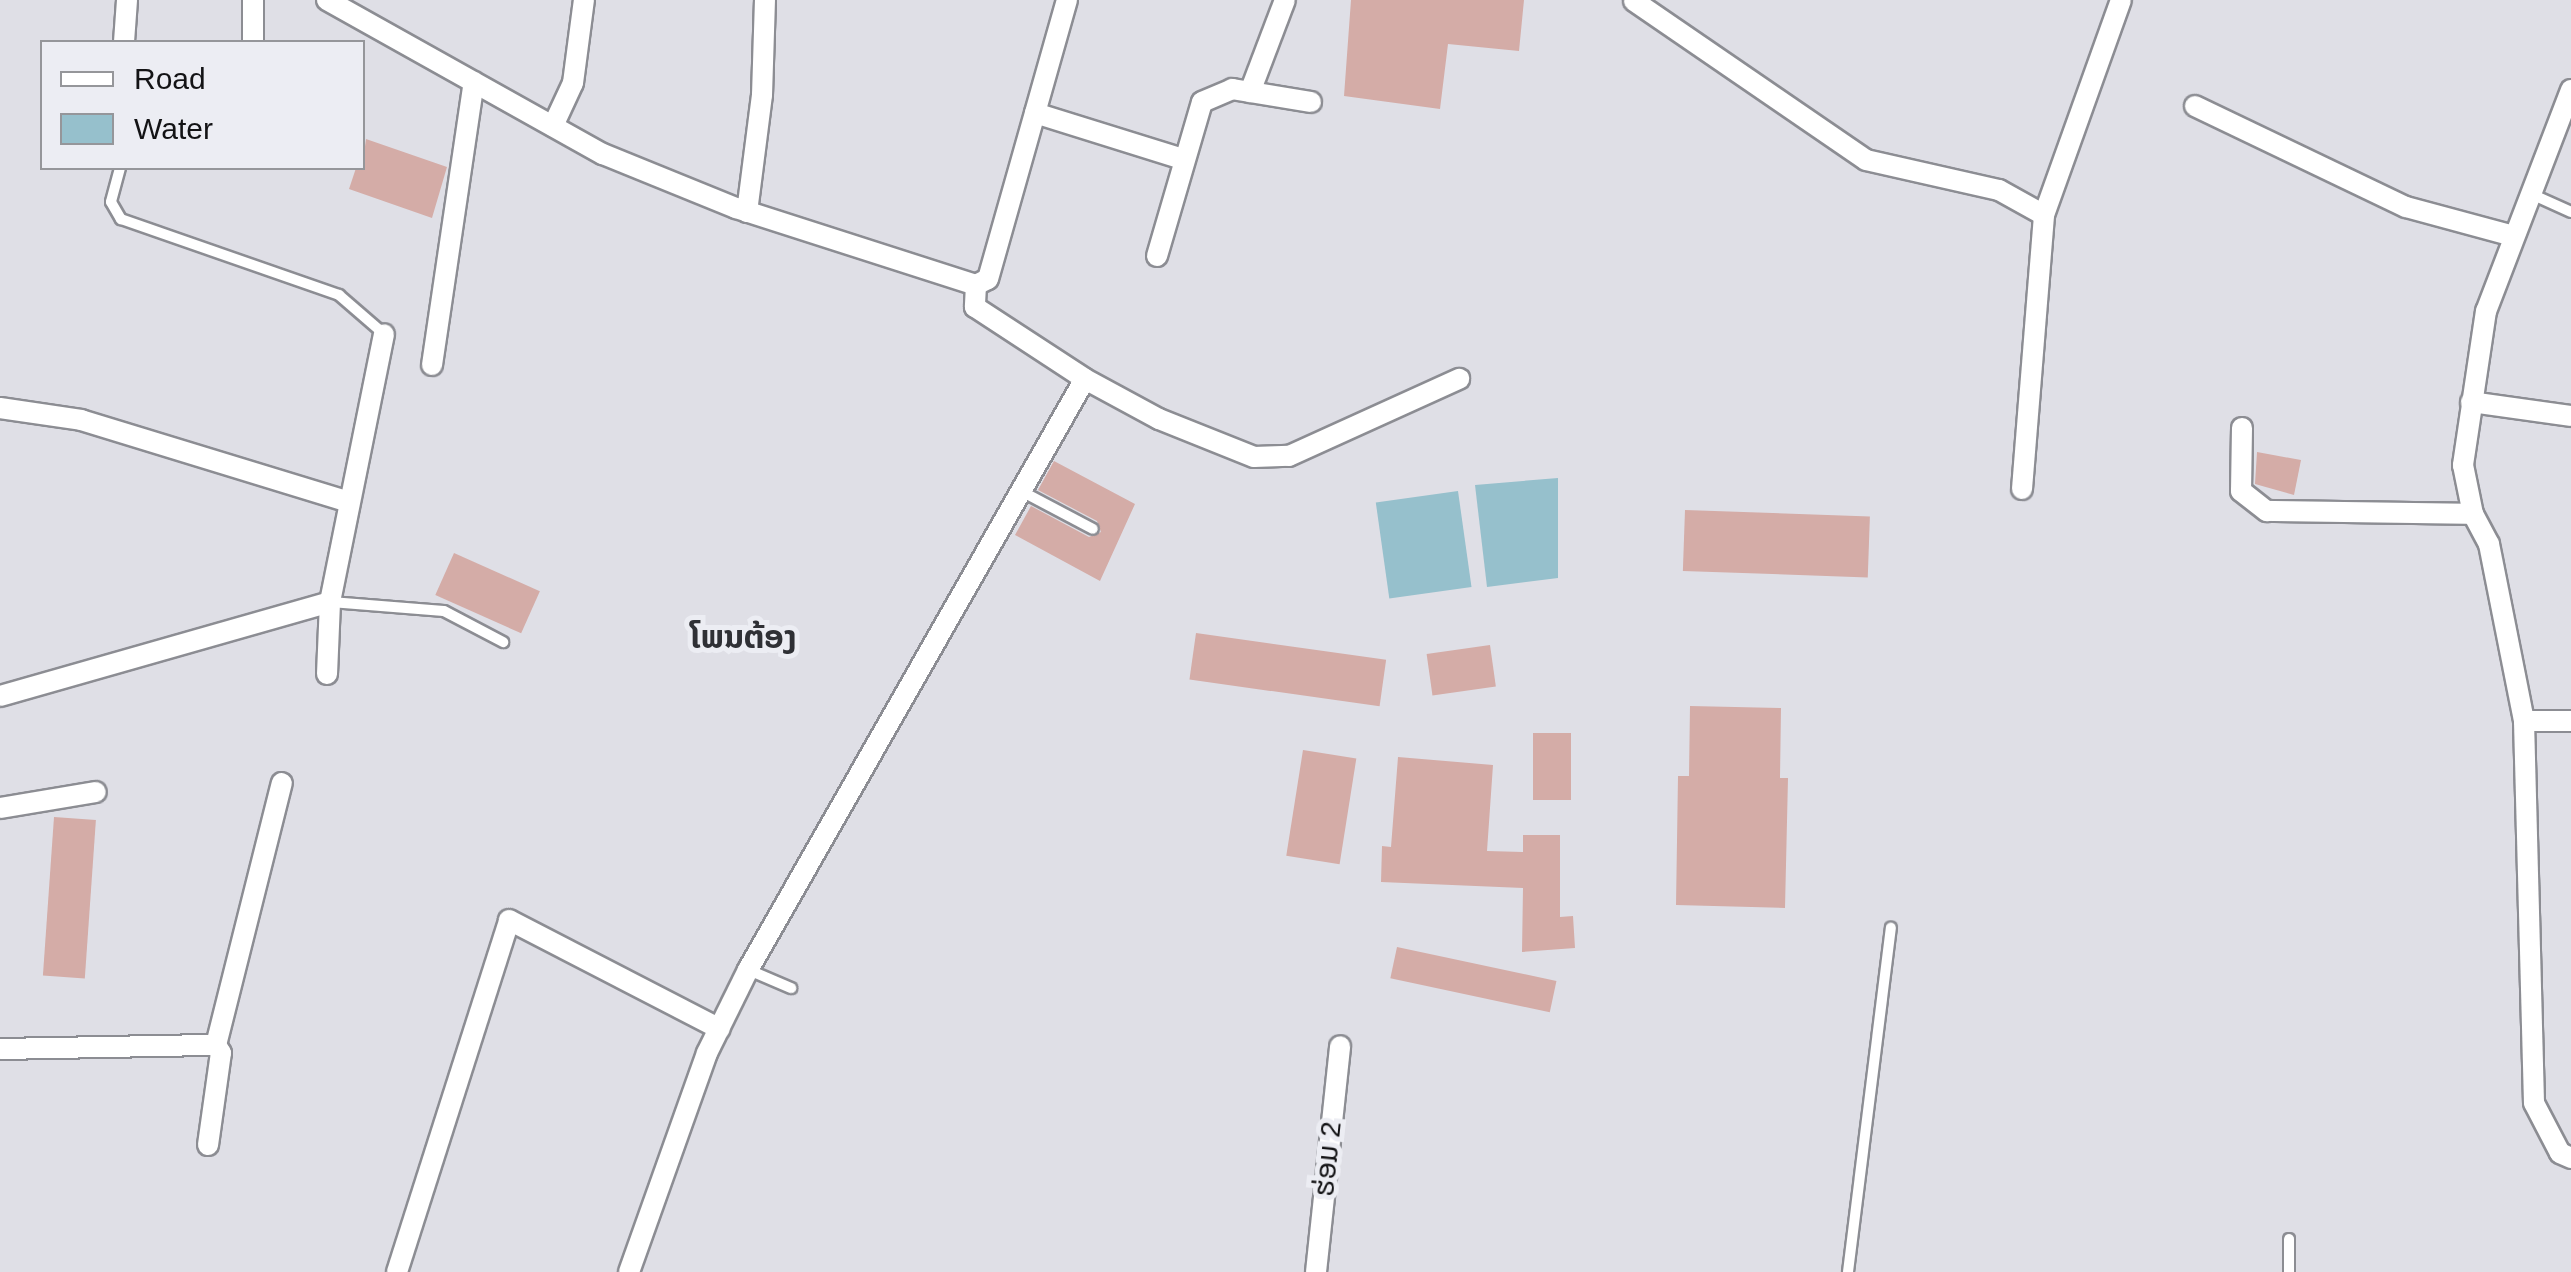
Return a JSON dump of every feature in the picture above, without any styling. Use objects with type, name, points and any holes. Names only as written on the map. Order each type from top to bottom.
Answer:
[{"type":"street","points":[[124,40],[127,0]]},
{"type":"street","points":[[253,0],[253,40]]},
{"type":"street","points":[[327,0],[603,154],[747,212],[976,285],[988,279],[1067,0]]},
{"type":"street","points":[[553,126],[573,83],[584,0]]},
{"type":"street","points":[[747,212],[762,96],[764,0]]},
{"type":"street","points":[[1250,92],[1285,0]]},
{"type":"street","points":[[2022,489],[2044,216],[2121,0]]},
{"type":"street","points":[[1634,1],[1866,160],[1999,190],[2044,216]]},
{"type":"street","points":[[432,365],[474,82]]},
{"type":"street","points":[[2571,90],[2510,234],[2486,311],[2463,465],[2472,514],[2489,544],[2524,721],[2530,1071],[2544,1130],[2571,1158]]},
{"type":"street","points":[[1157,256],[1202,102],[1222,92],[1250,92],[1311,102]]},
{"type":"street","points":[[2195,106],[2406,207],[2510,234]]},
{"type":"street","points":[[1035,113],[1183,158]]},
{"type":"street","points":[[976,285],[975,307],[1085,379],[1230,450],[1274,459],[1459,379]]},
{"type":"street","points":[[327,674],[330,602],[384,334]]},
{"type":"street","points":[[629,1272],[720,1029],[748,970],[1085,379]]},
{"type":"street","points":[[2472,402],[2571,416]]},
{"type":"street","points":[[0,408],[81,420],[349,502]]},
{"type":"street","points":[[2242,428],[2241,490],[2266,511],[2472,514]]},
{"type":"street","points":[[0,696],[330,602]]},
{"type":"street","points":[[2524,721],[2571,721]]},
{"type":"street","points":[[208,1145],[221,1053],[216,1045],[282,784]]},
{"type":"street","points":[[0,808],[96,792]]},
{"type":"street","points":[[397,1272],[508,920],[720,1029]]},
{"type":"street","points":[[0,1049],[216,1045]]},
{"type":"street","name":"ຮ່ອມ 2","points":[[1316,1272],[1340,1046]]},
{"type":"lane","points":[[119,170],[111,202],[121,219],[339,295],[384,334]]},
{"type":"lane","points":[[2528,193],[2571,212]]},
{"type":"lane","points":[[1020,491],[1094,529]]},
{"type":"lane","points":[[330,602],[444,612],[503,642]]},
{"type":"lane","points":[[1848,1272],[1891,928]]},
{"type":"lane","points":[[748,970],[791,988]]},
{"type":"lane","points":[[2289,1238],[2289,1272]]},
{"type":"water","points":[[1558,478],[1558,578],[1487,587],[1475,485]]},
{"type":"water","points":[[1458,491],[1471,587],[1389,599],[1376,503]]},
{"type":"building","points":[[1351,0],[1524,0],[1519,51],[1448,44],[1440,109],[1344,96]]},
{"type":"building","points":[[366,139],[447,167],[432,218],[349,189],[355,170],[365,170]]},
{"type":"building","points":[[2257,452],[2301,460],[2294,495],[2255,484]]},
{"type":"building","points":[[1054,461],[1135,504],[1100,581],[1015,535],[1031,506],[1089,537],[1101,532],[1097,521],[1038,490]]},
{"type":"building","points":[[1685,510],[1870,516],[1868,577],[1683,571]]},
{"type":"building","points":[[454,553],[540,591],[521,633],[435,595]]},
{"type":"building","points":[[1196,633],[1386,660],[1380,706],[1189,680]]},
{"type":"building","points":[[1490,645],[1496,687],[1432,695],[1427,654]]},
{"type":"building","points":[[1690,706],[1781,708],[1780,778],[1788,778],[1785,908],[1676,905],[1678,776],[1689,776]]},
{"type":"building","points":[[1533,733],[1571,733],[1571,800],[1533,800]]},
{"type":"building","points":[[1303,750],[1356,758],[1340,864],[1286,856]]},
{"type":"building","points":[[1398,757],[1493,765],[1487,851],[1523,852],[1523,835],[1560,835],[1560,917],[1573,916],[1575,948],[1522,952],[1523,888],[1381,882],[1382,846],[1391,847]]},
{"type":"building","points":[[54,817],[96,820],[85,979],[43,976]]},
{"type":"building","points":[[1397,947],[1556,981],[1550,1012],[1390,978]]},
{"type":"district","name":"ໂພນຕ້ອງ","points":[[743,637]]}]
